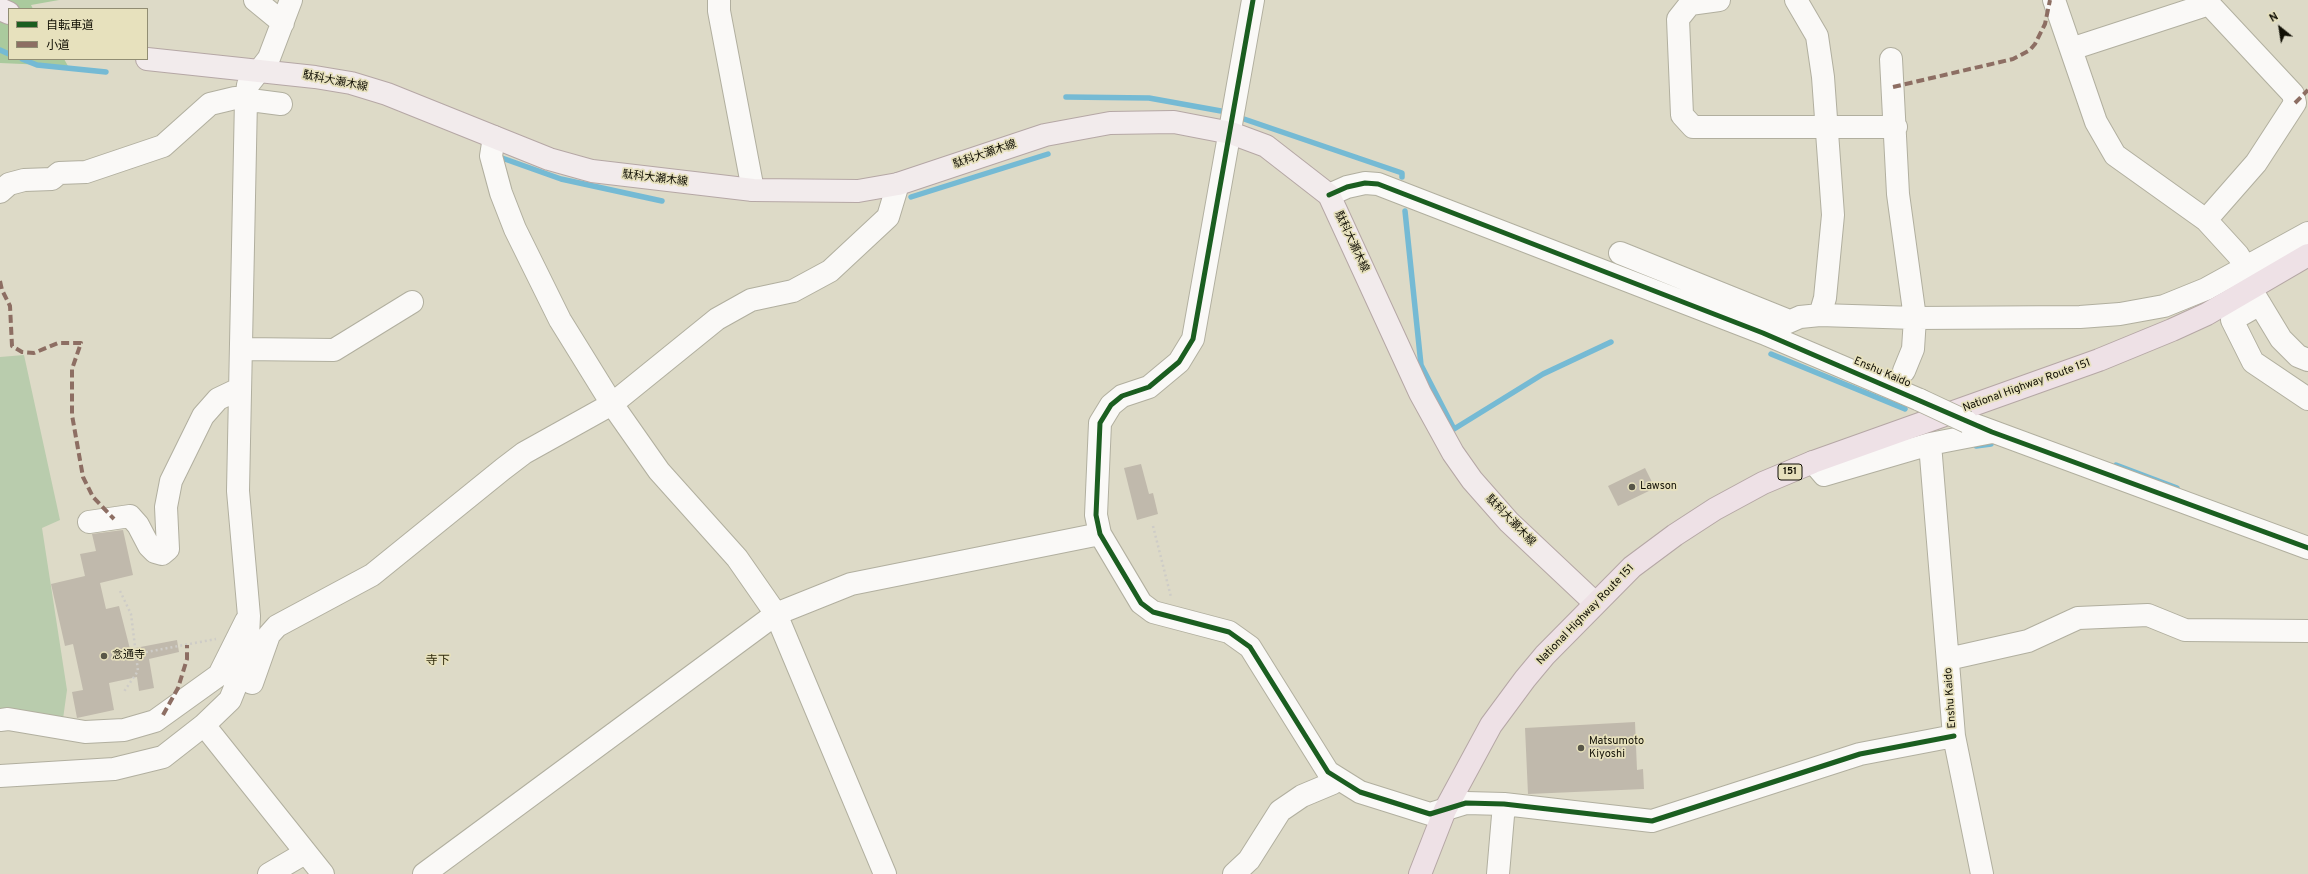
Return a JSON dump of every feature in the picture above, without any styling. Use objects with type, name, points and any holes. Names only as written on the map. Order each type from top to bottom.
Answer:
[{"type":"highway","name":"National Highway Route 151","points":[[1420,874],[1445,810],[1491,725],[1545,655],[1595,603],[1632,567],[1681,532],[1715,509],[1763,483],[1813,462],[2099,360],[2256,293],[2308,255]]},
{"type":"main road","name":"駄科大瀬木線","points":[[148,59],[315,77],[351,83],[387,94],[549,160],[592,171],[753,190],[808,192],[858,191],[898,184],[1045,135],[1110,123],[1174,122],[1230,133],[1266,146],[1329,195],[1420,393],[1452,453],[1472,480],[1509,522],[1595,603]]},
{"type":"street","points":[[255,0],[283,23]]},
{"type":"street","points":[[0,776],[114,769],[163,757],[204,725],[230,700],[247,658],[249,616],[238,491],[246,99],[248,85],[269,58],[291,0]]},
{"type":"street","points":[[719,0],[719,11],[753,190]]},
{"type":"street","points":[[1253,0],[1193,339],[1179,362],[1149,387],[1122,396],[1111,405],[1100,423],[1096,515],[1100,534],[1141,603],[1152,612],[1229,632],[1250,647],[1328,772],[1360,792],[1430,814],[1466,803],[1504,804],[1652,821],[1860,754],[1954,736]]},
{"type":"street","points":[[1719,0],[1690,4],[1678,19],[1682,115],[1692,127],[1896,127]]},
{"type":"street","points":[[1796,0],[1817,36],[1823,77],[1827,128],[1833,215],[1825,298],[1820,315]]},
{"type":"street","points":[[2054,0],[2096,122],[2115,155],[2206,220],[2246,267],[2256,293],[2281,339],[2298,356],[2308,360]]},
{"type":"street","points":[[2071,48],[2209,4],[2293,94],[2294,103],[2256,163],[2206,220]]},
{"type":"street","name":"Enshu Kaido","points":[[1891,59],[1896,127],[1898,194],[1915,318],[1913,349],[1904,371]]},
{"type":"street","points":[[0,192],[9,184],[24,180],[52,180],[59,173],[86,172],[163,146],[210,104],[235,98],[281,104]]},
{"type":"street","points":[[494,137],[491,156],[515,229],[560,320],[612,404],[659,471],[737,558],[776,614],[885,874]]},
{"type":"street","name":"Enshu Kaido","points":[[1329,195],[1347,187],[1365,183],[1378,184],[1763,333],[1992,432],[2308,548]]},
{"type":"street","points":[[230,700],[246,699],[270,635],[277,626],[372,575],[519,457],[612,404],[717,319],[751,300],[793,291],[830,271],[888,217],[898,184]]},
{"type":"street","points":[[1763,333],[1791,328],[1800,317],[1820,315],[1915,318],[2080,317],[2120,314],[2164,306],[2206,289],[2308,233]]},
{"type":"street","points":[[1620,253],[1791,328]]},
{"type":"street","points":[[2256,293],[2232,320],[2253,362],[2308,399]]},
{"type":"street","points":[[242,348],[334,350],[412,302]]},
{"type":"street","points":[[89,522],[130,516],[138,525],[149,546],[155,552],[162,554],[168,549],[166,507],[171,481],[203,416],[218,399],[239,389]]},
{"type":"street","points":[[1813,462],[1824,475],[1930,444],[1992,432]]},
{"type":"street","name":"Enshu Kaido","points":[[1930,444],[1954,736],[1982,874]]},
{"type":"street","points":[[424,874],[776,614],[851,584],[1100,534]]},
{"type":"street","points":[[1948,659],[2028,641],[2078,618],[2148,615],[2185,630],[2308,631]]},
{"type":"street","points":[[0,720],[8,719],[85,732],[124,730],[155,721],[219,675],[249,616]]},
{"type":"street","points":[[204,725],[322,874]]},
{"type":"street","points":[[1234,874],[1249,860],[1280,811],[1302,796],[1333,783],[1336,778]]},
{"type":"street","points":[[1498,874],[1504,804]]},
{"type":"street","points":[[269,874],[305,853]]},
{"type":"path","points":[[1153,526],[1177,618]]},
{"type":"path","points":[[120,591],[131,614],[138,671],[123,693]]},
{"type":"path","points":[[136,654],[238,635]]},
{"type":"green space","points":[[0,0],[59,0],[31,5],[32,8],[8,8],[8,60],[65,60],[68,66],[0,63]]},
{"type":"green space","points":[[24,355],[60,520],[42,528],[67,690],[63,719],[0,710],[0,357]]},
{"type":"building","points":[[1141,464],[1149,494],[1153,493],[1158,514],[1137,520],[1124,468]]},
{"type":"building","name":"Lawson","points":[[1645,468],[1655,488],[1618,506],[1608,486]]},
{"type":"building","points":[[123,530],[133,575],[100,583],[106,609],[119,606],[130,649],[177,640],[179,652],[149,659],[154,688],[139,691],[137,677],[109,683],[114,710],[77,718],[72,692],[83,690],[73,644],[65,646],[51,584],[85,576],[80,554],[96,551],[92,534]]},
{"type":"building","name":"Matsumoto Kiyoshi","points":[[1635,722],[1637,770],[1643,769],[1644,789],[1528,794],[1525,728]]},
{"type":"waterway","points":[[0,50],[8,54]]},
{"type":"waterway","points":[[24,60],[37,65],[106,72]]},
{"type":"waterway","points":[[1066,97],[1149,98],[1221,111]]},
{"type":"waterway","points":[[1244,119],[1402,173],[1402,177]]},
{"type":"waterway","points":[[911,197],[1048,154]]},
{"type":"waterway","points":[[502,158],[561,179],[662,201]]},
{"type":"waterway","points":[[1405,211],[1421,365],[1454,429],[1543,374],[1611,342]]},
{"type":"waterway","points":[[1771,354],[1905,409]]},
{"type":"waterway","points":[[1976,446],[1991,444]]},
{"type":"waterway","points":[[2116,465],[2177,488]]},
{"type":"marked path","points":[[1893,87],[2013,59],[2030,50],[2035,44],[2045,24],[2050,0]]},
{"type":"marked path","points":[[2295,103],[2308,90]]},
{"type":"marked path","points":[[0,281],[2,290],[10,306],[12,346],[22,352],[34,353],[58,343],[81,343],[72,369],[72,415],[83,477],[93,497],[114,519]]},
{"type":"marked path","points":[[163,715],[178,688],[187,659],[187,645]]},
{"type":"cycle path","points":[[1253,0],[1193,339],[1179,362],[1149,387],[1122,396],[1111,405],[1100,423],[1096,515],[1100,534],[1141,603],[1153,612],[1229,632],[1250,647],[1328,772],[1360,792],[1430,814],[1466,803],[1504,804],[1652,821],[1860,754],[1954,736]]},
{"type":"cycle path","points":[[1329,195],[1347,187],[1365,183],[1378,184],[1763,333],[1992,432],[2308,548]]},
{"type":"place","name":"Lawson","points":[[1632,487]]},
{"type":"place","name":"念通寺","points":[[104,656]]},
{"type":"place","name":"Matsumoto Kiyoshi","points":[[1581,748]]},
{"type":"district","name":"寺下","points":[[438,662]]}]
